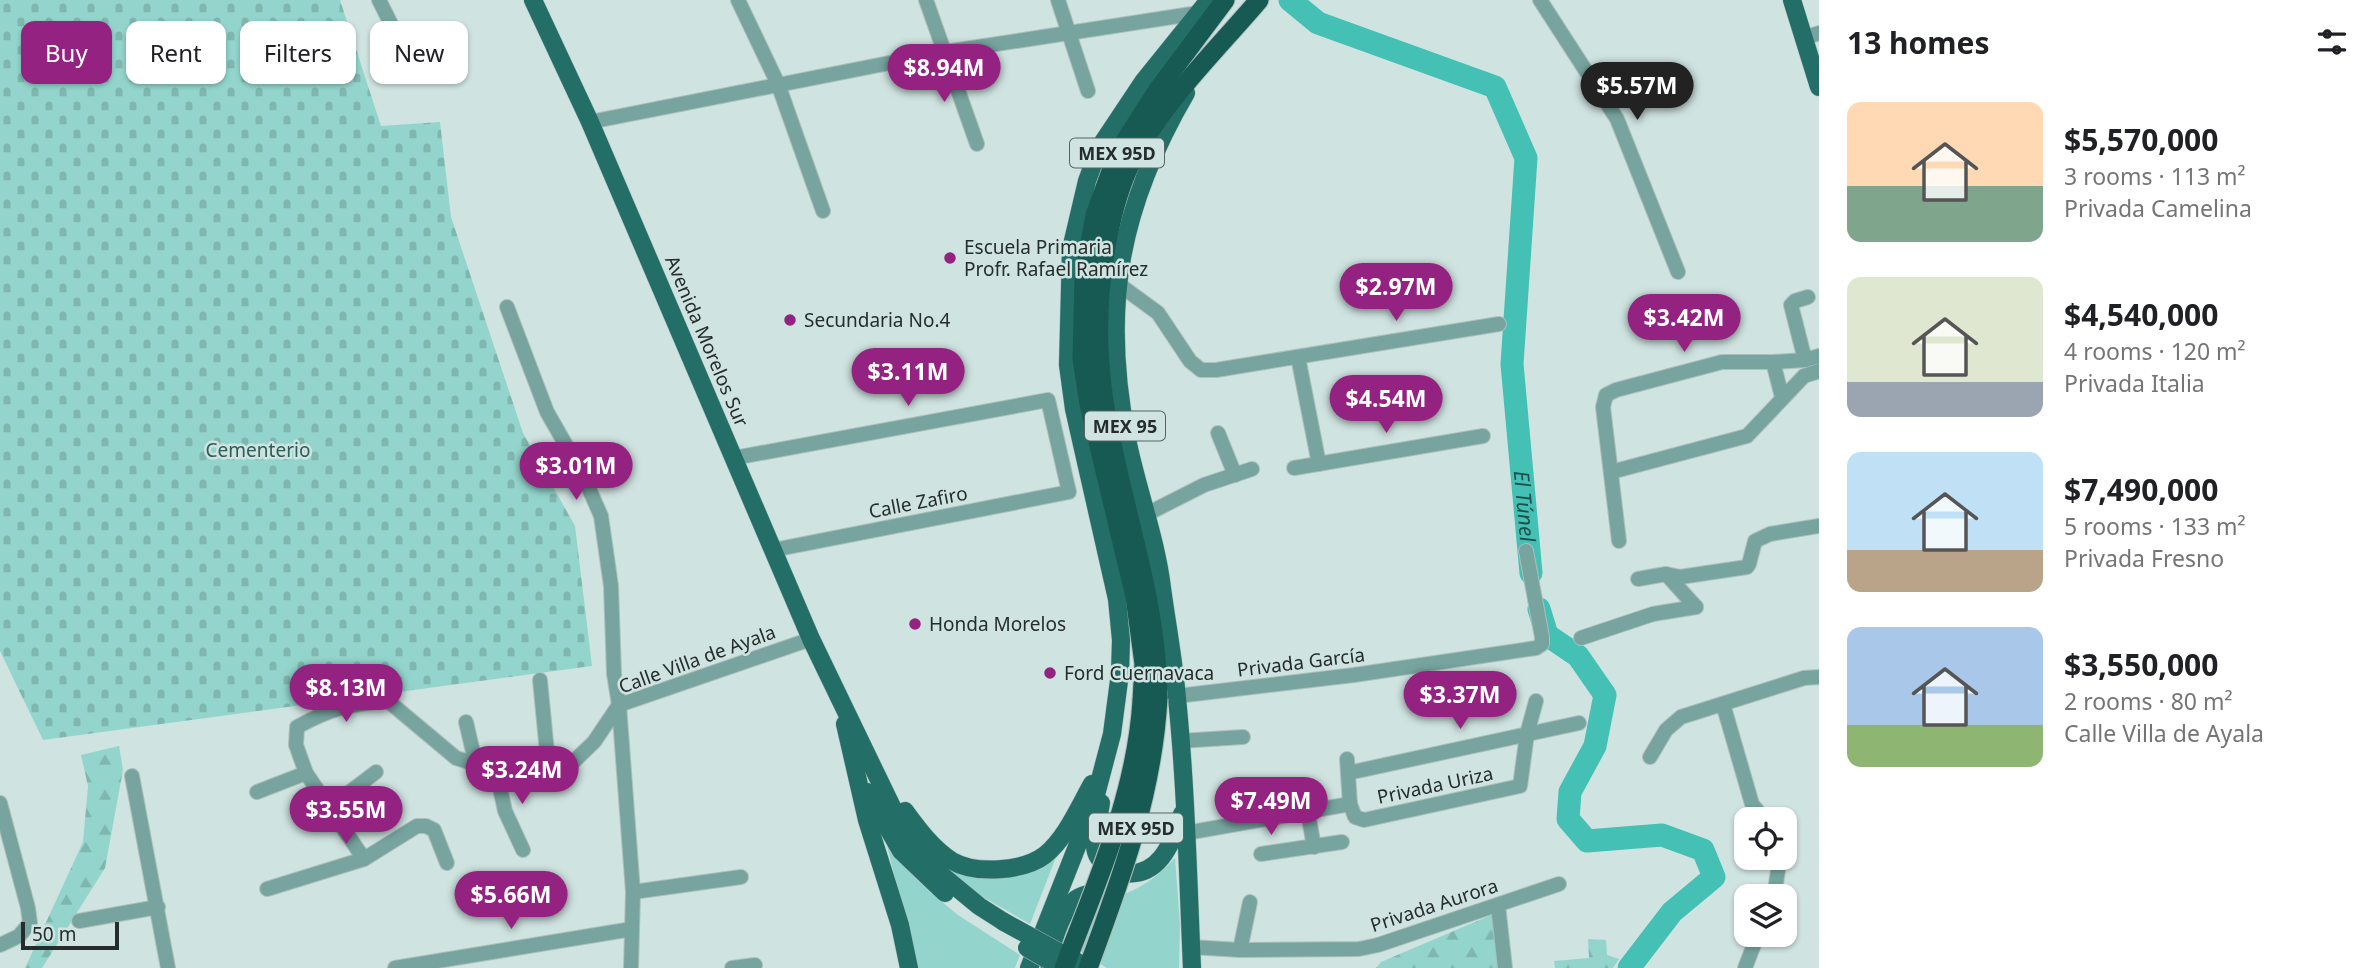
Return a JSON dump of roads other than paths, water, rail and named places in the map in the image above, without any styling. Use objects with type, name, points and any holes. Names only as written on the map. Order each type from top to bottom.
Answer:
[{"type":"highway","name":"MEX 95","points":[[1203,63],[1259,0]]},
{"type":"highway","name":"MEX 95D","points":[[1088,968],[1128,855],[1150,774],[1156,733],[1157,663],[1129,573],[1089,404],[1082,359],[1087,249],[1104,187],[1118,152],[1210,6]]},
{"type":"highway","name":"MEX 95D","points":[[1063,968],[1110,850],[1134,765],[1141,724],[1144,621],[1140,558],[1104,401],[1099,319],[1102,275],[1113,215],[1130,166],[1150,132],[1203,63]]},
{"type":"main road","name":"Avenida Morelos Sur","points":[[533,0],[590,122],[839,700]]},
{"type":"main road","points":[[1792,0],[1811,35],[1819,87]]},
{"type":"main road","name":"MEX 95","points":[[1029,968],[1093,806],[1112,734],[1120,673],[1121,640],[1117,600],[1074,409],[1068,365],[1071,248],[1087,181],[1099,148],[1143,82],[1210,6]]},
{"type":"main road","name":"MEX 95","points":[[1192,968],[1177,696],[1160,570],[1145,515],[1120,396],[1115,320],[1117,283],[1129,222],[1148,166],[1203,63]]},
{"type":"main road","points":[[839,700],[905,811],[928,840],[954,863],[983,869],[1014,868],[1044,856],[1058,842],[1103,766]]},
{"type":"main road","points":[[839,700],[867,820],[900,925],[909,968]]},
{"type":"main road","points":[[1112,734],[1096,852],[1102,863],[1113,871],[1141,874]]},
{"type":"main road","points":[[866,749],[892,809],[911,840],[939,873],[1002,927],[1063,968]]},
{"type":"main road","points":[[858,777],[901,851],[954,902],[1088,968]]},
{"type":"main road","points":[[1045,968],[1067,909],[1087,893],[1101,891],[1155,866],[1167,851],[1177,830],[1185,803]]},
{"type":"street","points":[[379,0],[390,21]]},
{"type":"street","points":[[738,0],[778,84],[823,211]]},
{"type":"street","points":[[926,0],[977,144]]},
{"type":"street","points":[[1058,0],[1088,91]]},
{"type":"street","points":[[1540,0],[1617,119],[1678,272]]},
{"type":"street","points":[[590,122],[945,52],[1210,6]]},
{"type":"street","points":[[1117,283],[1158,313],[1189,362],[1201,370],[1216,370],[1499,324]]},
{"type":"street","points":[[1619,541],[1603,407],[1606,395],[1722,362],[1773,362],[1812,358],[1791,305],[1808,297]]},
{"type":"street","points":[[507,307],[547,412],[583,475],[601,516],[611,586],[614,674],[619,705],[632,892],[632,968]]},
{"type":"street","points":[[1298,357],[1318,464]]},
{"type":"street","points":[[1773,362],[1782,397]]},
{"type":"street","points":[[1611,472],[1746,436],[1804,376],[1819,371]]},
{"type":"street","name":"Calle Zafiro","points":[[734,458],[1048,400],[1069,492],[773,550]]},
{"type":"street","points":[[1218,433],[1235,475]]},
{"type":"street","points":[[1294,468],[1483,436]]},
{"type":"street","points":[[1145,515],[1186,494],[1252,469]]},
{"type":"street","points":[[1639,579],[1665,574],[1681,577],[1746,567],[1755,541],[1770,534],[1819,526]]},
{"type":"street","name":"Privada García","points":[[1177,696],[1354,676],[1536,648],[1542,644],[1542,638],[1526,551]]},
{"type":"street","points":[[1581,638],[1653,614],[1696,607],[1665,574]]},
{"type":"street","name":"Calle Villa de Ayala","points":[[364,859],[306,773],[296,745],[297,727],[323,712],[355,703],[388,701],[456,758],[496,770],[529,775],[549,773],[571,764],[594,742],[619,705],[811,639]]},
{"type":"street","points":[[1650,757],[1665,730],[1681,717],[1804,678],[1819,677]]},
{"type":"street","points":[[540,680],[549,773]]},
{"type":"street","name":"Privada Uriza","points":[[1186,833],[1308,813],[1352,810],[1364,820],[1520,786],[1536,701]]},
{"type":"street","points":[[1723,704],[1754,807]]},
{"type":"street","points":[[466,722],[476,765]]},
{"type":"street","points":[[1352,810],[1348,766],[1578,723]]},
{"type":"street","points":[[1180,741],[1243,737]]},
{"type":"street","points":[[496,770],[505,811],[523,850]]},
{"type":"street","points":[[330,807],[376,772]]},
{"type":"street","points":[[257,792],[306,773]]},
{"type":"street","points":[[132,776],[168,968]]},
{"type":"street","points":[[0,803],[30,923],[19,936],[0,945]]},
{"type":"street","points":[[1308,813],[1314,847]]},
{"type":"street","points":[[267,889],[364,859],[416,826],[426,825],[434,830],[447,863]]},
{"type":"street","points":[[1261,854],[1342,842]]},
{"type":"street","points":[[632,892],[741,877]]},
{"type":"street","name":"Privada Aurora","points":[[1191,947],[1240,950],[1368,947],[1559,884]]},
{"type":"street","points":[[1240,950],[1250,902]]},
{"type":"street","points":[[1498,905],[1505,968]]},
{"type":"street","points":[[79,921],[158,906]]},
{"type":"street","points":[[395,968],[421,966],[632,929]]},
{"type":"street","points":[[1745,968],[1753,947]]},
{"type":"street","points":[[732,968],[755,965]]},
{"type":"waterway","name":"El Túnel","points":[[1290,0],[1318,23],[1495,87],[1526,158],[1512,364],[1531,573]]},
{"type":"waterway","name":"El Túnel","points":[[1539,609],[1547,635],[1578,656],[1605,695],[1595,746],[1570,792],[1568,819],[1587,841],[1662,835],[1703,850],[1714,877],[1672,912],[1629,968]]},
{"type":"place","name":"Escuela Primaria Profr. Rafael Ramírez","points":[[950,258]]},
{"type":"place","name":"Secundaria No.4","points":[[790,320]]},
{"type":"place","name":"Honda Morelos","points":[[915,624]]},
{"type":"place","name":"Ford Cuernavaca","points":[[1050,673]]},
{"type":"park label","name":"Cementerio","points":[[258,450]]}]
